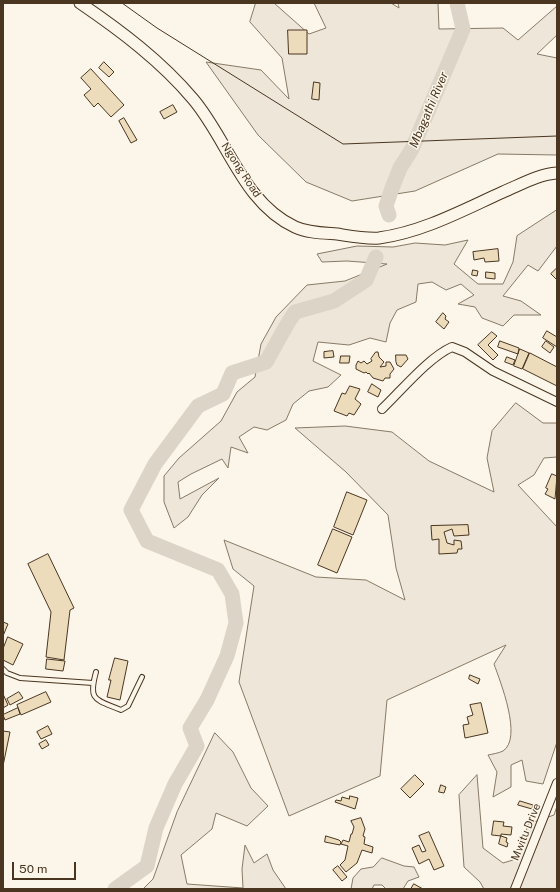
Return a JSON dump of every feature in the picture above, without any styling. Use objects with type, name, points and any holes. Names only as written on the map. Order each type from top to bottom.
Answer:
[{"type":"main road","name":"Ngong Road","points":[[80,3],[144,50],[178,83],[203,111],[252,191],[268,207],[284,220],[296,227],[312,232],[377,238],[404,233],[428,225],[530,181],[557,173]]},
{"type":"street","points":[[382,409],[433,360],[445,350],[452,347],[459,348],[493,371],[557,402]]},
{"type":"street","name":"Mwitu Drive","points":[[515,889],[557,783]]},
{"type":"lane","points":[[3,669],[7,673],[20,678],[92,683]]},
{"type":"lane","points":[[96,672],[92,683],[92,693],[97,699],[124,710],[128,706],[142,677]]},
{"type":"shaded area","points":[[256,3],[274,3],[309,34],[326,28],[314,3],[391,3],[399,8],[398,3],[438,3],[439,29],[503,28],[518,40],[557,6],[557,35],[537,54],[557,58],[557,155],[498,154],[415,191],[352,201],[306,182],[258,135],[206,62],[261,70],[289,99],[282,58],[250,22]]},
{"type":"shaded area","points":[[557,210],[557,246],[538,271],[528,265],[503,296],[521,301],[541,315],[514,315],[503,326],[482,318],[475,307],[458,304],[474,295],[461,284],[446,290],[432,282],[418,284],[416,302],[397,310],[390,323],[386,342],[370,338],[349,345],[318,342],[313,361],[341,375],[328,387],[309,391],[293,404],[286,420],[267,430],[254,427],[239,437],[248,453],[231,447],[228,468],[222,459],[178,482],[180,499],[219,478],[202,495],[188,517],[174,528],[164,502],[164,476],[179,458],[221,421],[237,392],[255,377],[261,344],[276,317],[307,285],[345,281],[387,264],[347,261],[322,262],[317,254],[357,246],[393,247],[415,243],[445,245],[468,240],[454,264],[478,284],[503,284],[513,262],[517,236]]},
{"type":"shaded area","points":[[516,403],[543,423],[557,423],[557,457],[544,458],[534,475],[518,485],[557,527],[557,742],[543,784],[526,781],[522,760],[511,765],[511,787],[493,797],[497,772],[488,755],[503,751],[509,744],[511,734],[511,722],[505,696],[494,664],[506,645],[387,700],[380,776],[289,816],[239,682],[254,586],[233,569],[224,540],[316,577],[366,580],[405,600],[396,568],[388,515],[346,472],[295,428],[345,426],[392,432],[429,461],[494,492],[487,458],[492,431]]},
{"type":"shaded area","points":[[215,733],[233,752],[251,788],[268,806],[247,826],[216,813],[212,829],[181,855],[187,884],[243,888],[242,869],[245,845],[254,863],[267,854],[273,870],[286,889],[143,889],[153,879],[177,812]]},
{"type":"shaded area","points":[[477,775],[483,848],[503,863],[513,860],[522,847],[528,824],[554,815],[557,806],[557,889],[484,889],[480,882],[464,867],[459,795]]},
{"type":"shaded area","points":[[382,858],[404,866],[414,867],[419,877],[408,881],[403,889],[386,889],[382,885],[374,885],[372,889],[351,889],[353,878],[361,869],[373,867]]},
{"type":"building","points":[[288,30],[307,30],[307,54],[289,54]]},
{"type":"building","points":[[104,62],[114,72],[109,77],[99,68]]},
{"type":"building","points":[[91,69],[124,105],[111,117],[98,103],[94,107],[84,95],[91,89],[81,78]]},
{"type":"building","points":[[314,82],[320,83],[319,100],[312,99]]},
{"type":"building","points":[[173,105],[177,112],[164,119],[160,112]]},
{"type":"building","points":[[124,118],[137,140],[131,143],[119,121]]},
{"type":"building","points":[[498,249],[499,261],[485,262],[484,258],[474,260],[473,252]]},
{"type":"building","points":[[557,268],[557,280],[551,274]]},
{"type":"building","points":[[473,270],[478,271],[477,276],[472,275]]},
{"type":"building","points":[[486,272],[495,273],[495,279],[486,278]]},
{"type":"building","points":[[443,313],[446,316],[445,319],[449,322],[444,329],[436,322]]},
{"type":"building","points":[[547,331],[557,337],[557,347],[543,338]]},
{"type":"building","points":[[492,332],[497,336],[488,345],[498,355],[493,360],[478,345]]},
{"type":"building","points":[[500,341],[519,348],[518,354],[498,347]]},
{"type":"building","points":[[546,341],[554,347],[550,353],[542,347]]},
{"type":"building","points":[[520,349],[529,353],[522,369],[514,366]]},
{"type":"building","points":[[333,351],[334,357],[324,358],[324,352]]},
{"type":"building","points":[[376,352],[378,352],[379,357],[384,362],[380,367],[386,366],[386,362],[390,362],[394,369],[390,374],[390,378],[385,378],[383,381],[373,378],[369,373],[364,373],[356,369],[358,361],[361,363],[364,361],[367,364],[372,361],[371,359]]},
{"type":"building","points":[[530,353],[557,367],[557,386],[523,369]]},
{"type":"building","points":[[396,355],[406,355],[408,359],[401,367],[397,365]]},
{"type":"building","points":[[341,356],[350,356],[349,363],[340,363]]},
{"type":"building","points":[[507,357],[515,360],[513,365],[505,362]]},
{"type":"building","points":[[372,384],[381,390],[378,397],[368,392]]},
{"type":"building","points":[[350,386],[360,389],[355,399],[361,404],[354,415],[349,413],[347,416],[334,411],[342,393],[345,394]]},
{"type":"building","points":[[552,474],[557,476],[555,499],[545,494]]},
{"type":"building","points":[[347,492],[367,500],[353,535],[334,527]]},
{"type":"building","points":[[468,525],[469,535],[454,536],[452,529],[444,532],[447,543],[454,545],[454,540],[461,541],[462,549],[458,549],[457,553],[439,554],[439,539],[432,540],[431,526]]},
{"type":"building","points":[[333,529],[352,537],[337,573],[318,565]]},
{"type":"building","points":[[48,554],[74,608],[70,610],[64,660],[46,657],[51,612],[28,564]]},
{"type":"building","points":[[3,622],[8,624],[3,636]]},
{"type":"building","points":[[8,637],[23,644],[13,665],[3,660],[3,649]]},
{"type":"building","points":[[115,658],[128,661],[120,700],[107,697],[111,680],[109,680]]},
{"type":"building","points":[[47,659],[65,661],[63,671],[46,669]]},
{"type":"building","points":[[470,675],[480,679],[478,684],[469,679]]},
{"type":"building","points":[[19,692],[23,698],[10,705],[7,699]]},
{"type":"building","points":[[46,692],[51,702],[21,715],[17,705]]},
{"type":"building","points":[[3,694],[8,705],[3,708]]},
{"type":"building","points":[[481,703],[488,733],[465,738],[463,725],[469,724],[467,717],[473,715],[470,705]]},
{"type":"building","points":[[18,708],[20,714],[5,720],[3,715]]},
{"type":"building","points":[[48,726],[52,734],[41,739],[37,732]]},
{"type":"building","points":[[3,731],[10,732],[3,766]]},
{"type":"building","points":[[46,740],[49,745],[42,749],[39,744]]},
{"type":"building","points":[[415,775],[424,784],[410,798],[401,789]]},
{"type":"building","points":[[441,785],[446,787],[444,793],[439,792]]},
{"type":"building","points":[[350,796],[358,798],[355,809],[335,802],[336,800],[341,801],[342,797],[349,799]]},
{"type":"building","points":[[520,801],[533,805],[532,809],[518,805]]},
{"type":"building","points":[[361,818],[365,829],[363,836],[365,837],[364,844],[373,847],[372,853],[362,850],[357,863],[346,872],[340,865],[345,860],[348,846],[341,844],[343,840],[349,842],[354,827],[351,821]]},
{"type":"building","points":[[494,821],[504,822],[503,826],[512,827],[511,835],[492,835]]},
{"type":"building","points":[[429,832],[444,866],[434,870],[429,859],[419,864],[412,848],[419,845],[422,852],[426,851],[419,836]]},
{"type":"building","points":[[326,836],[339,840],[341,842],[340,845],[325,842]]},
{"type":"building","points":[[501,836],[507,838],[507,847],[499,844]]},
{"type":"building","points":[[338,866],[347,877],[342,881],[333,870]]},
{"type":"building","points":[[414,884],[423,889],[411,889]]},
{"type":"waterway","name":"Mbagathi River","points":[[389,215],[386,206],[400,168],[412,149],[463,29],[457,3]]},
{"type":"waterway","points":[[115,889],[147,866],[156,828],[175,784],[197,746],[190,728],[207,700],[227,656],[236,623],[232,594],[218,570],[147,541],[131,510],[155,464],[198,406],[223,394],[232,373],[266,362],[295,312],[334,301],[366,280],[376,257]]},
{"type":"tram line","points":[[122,3],[157,28],[343,144],[557,136]]}]
